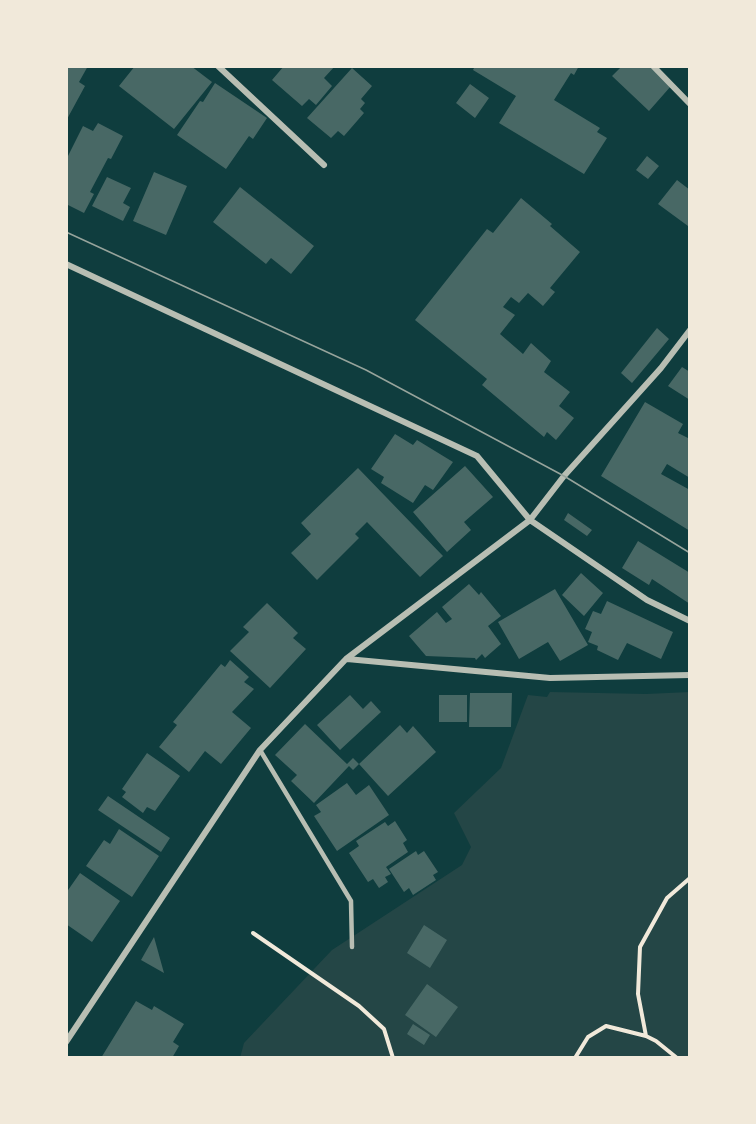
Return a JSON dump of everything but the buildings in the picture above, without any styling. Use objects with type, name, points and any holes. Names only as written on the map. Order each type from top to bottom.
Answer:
[{"type":"street","points":[[218,66],[324,165]]},
{"type":"street","points":[[652,66],[690,104]]},
{"type":"street","points":[[66,264],[477,456],[530,520],[647,600],[690,621]]},
{"type":"street","points":[[66,1042],[260,750],[346,659],[530,520],[564,476],[662,368],[690,330]]},
{"type":"street","points":[[346,659],[550,678],[690,675]]},
{"type":"lane","points":[[260,750],[351,901],[352,947]]},
{"type":"path","points":[[646,1036],[638,994],[640,947],[667,898],[690,878]]},
{"type":"path","points":[[253,933],[359,1006],[384,1029],[393,1058]]},
{"type":"path","points":[[575,1058],[588,1037],[606,1026],[646,1036],[677,1058]]},
{"type":"shaded area","points":[[550,692],[646,694],[690,692],[690,1058],[240,1058],[244,1043],[332,950],[462,865],[471,847],[454,813],[501,768],[528,695],[547,697]]},
{"type":"tram line","points":[[66,232],[366,370],[564,476],[690,553]]}]
